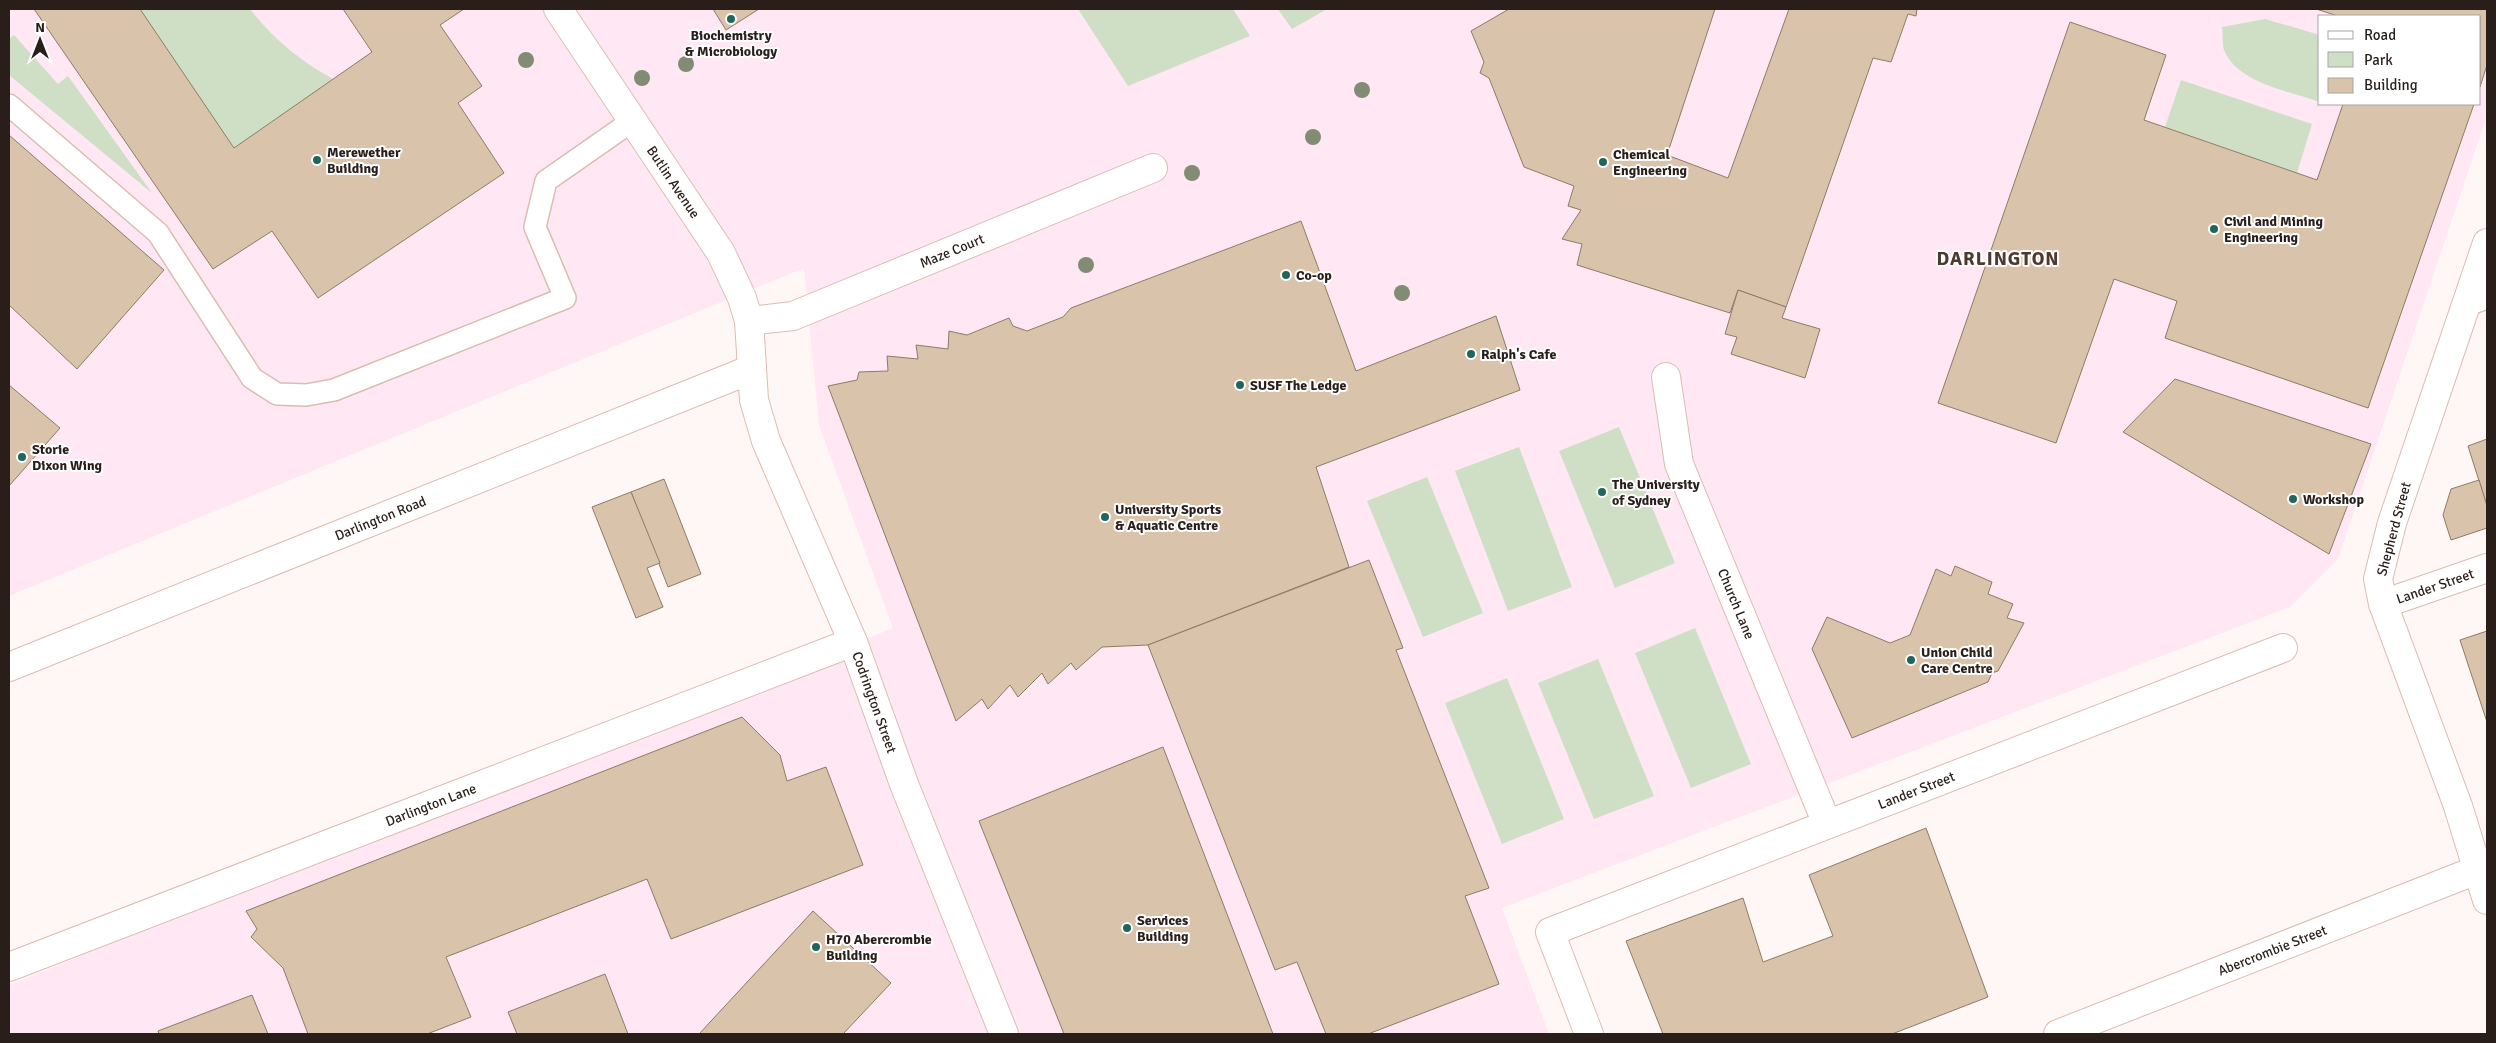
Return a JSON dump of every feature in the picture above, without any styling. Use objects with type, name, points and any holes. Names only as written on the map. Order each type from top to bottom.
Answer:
[{"type":"street","name":"Butlin Avenue","points":[[558,9],[721,253],[732,274],[748,321],[752,370]]},
{"type":"street","name":"Maze Court","points":[[748,321],[794,316],[1153,168]]},
{"type":"street","name":"Shepherd Street","points":[[2487,243],[2477,301],[2392,522],[2378,579],[2383,604],[2483,868],[2487,900]]},
{"type":"street","name":"Codrington Street","points":[[752,370],[754,400],[766,441],[853,642],[904,784],[1004,1034]]},
{"type":"street","name":"Darlington Road","points":[[9,667],[752,370]]},
{"type":"street","name":"Church Lane","points":[[1666,377],[1678,464],[1827,824]]},
{"type":"street","name":"Lander Street","points":[[2383,604],[2487,568]]},
{"type":"street","name":"Darlington Lane","points":[[9,968],[853,642]]},
{"type":"street","name":"Lander Street","points":[[1589,1034],[1550,932],[2283,648]]},
{"type":"street","name":"Abercrombie Street","points":[[2058,1034],[2483,868]]},
{"type":"lane","points":[[9,105],[158,233],[252,378],[277,394],[306,395],[334,390],[565,298],[535,227],[546,181],[632,121]]},
{"type":"shaded area","name":"The University of Sydney","points":[[9,9],[2487,9],[2487,115],[2338,559],[2290,607],[1502,908],[1549,1034],[9,1034],[9,985],[893,628],[819,425],[804,268],[9,596]]},
{"type":"green space","points":[[140,9],[250,9],[268,30],[288,48],[310,65],[333,79],[234,148]]},
{"type":"green space","points":[[1078,9],[1233,9],[1250,36],[1128,86]]},
{"type":"green space","points":[[1278,9],[1327,9],[1292,29]]},
{"type":"green space","points":[[2265,19],[2318,34],[2318,101],[2265,84],[2240,70],[2231,61],[2223,48],[2222,27]]},
{"type":"green space","points":[[14,35],[58,84],[68,76],[152,193],[9,75],[9,39]]},
{"type":"green space","points":[[2181,80],[2312,124],[2297,173],[2165,127]]},
{"type":"green space","points":[[1619,427],[1675,563],[1615,588],[1559,451]]},
{"type":"green space","points":[[1519,447],[1572,587],[1508,611],[1455,471]]},
{"type":"green space","points":[[1427,477],[1483,613],[1423,637],[1367,501]]},
{"type":"green space","points":[[1695,628],[1751,764],[1691,788],[1635,653]]},
{"type":"green space","points":[[1598,659],[1654,796],[1594,819],[1538,683]]},
{"type":"green space","points":[[1507,678],[1564,819],[1502,844],[1445,703]]},
{"type":"building","name":"Merewether Building","points":[[34,9],[140,9],[234,148],[372,52],[343,9],[464,9],[440,25],[482,86],[458,103],[504,173],[318,298],[272,231],[213,269]]},
{"type":"building","name":"Biochemistry & Microbiology","points":[[713,9],[759,9],[726,30]]},
{"type":"building","name":"Chemical Engineering","points":[[1509,9],[1715,9],[1667,155],[1728,178],[1789,9],[1917,9],[1916,16],[1908,14],[1891,62],[1873,58],[1786,307],[1738,290],[1730,313],[1577,265],[1582,244],[1562,239],[1581,210],[1568,206],[1574,186],[1524,167],[1489,78],[1480,73],[1484,62],[1471,31]]},
{"type":"building","points":[[2316,9],[2487,9],[2487,65],[2481,84],[2481,15],[2335,15]]},
{"type":"building","name":"Civil and Mining Engineering","points":[[2070,22],[2166,55],[2144,120],[2317,180],[2343,105],[2474,105],[2368,408],[2165,338],[2177,301],[2114,279],[2056,443],[1938,403]]},
{"type":"building","points":[[9,135],[164,270],[77,369],[9,305]]},
{"type":"building","name":"University Sports & Aquatic Centre","points":[[1301,221],[1356,371],[1496,316],[1520,390],[1316,467],[1349,567],[1148,645],[1102,647],[1076,670],[1071,663],[1048,684],[1042,673],[1018,697],[1010,685],[988,709],[982,699],[956,721],[828,386],[857,380],[859,372],[888,371],[887,356],[918,359],[916,345],[948,349],[949,331],[967,335],[1009,318],[1013,326],[1027,331],[1063,317],[1071,308]]},
{"type":"building","points":[[1738,290],[1786,307],[1782,318],[1820,329],[1805,378],[1731,354],[1737,337],[1725,334]]},
{"type":"building","name":"Workshop","points":[[2175,379],[2371,444],[2329,554],[2123,432]]},
{"type":"building","name":"Storie Dixon Wing","points":[[9,385],[60,428],[9,486]]},
{"type":"building","points":[[2487,439],[2487,506],[2468,446]]},
{"type":"building","points":[[664,479],[701,574],[668,587],[631,492]]},
{"type":"building","points":[[2479,480],[2487,506],[2487,528],[2451,540],[2443,515],[2451,489]]},
{"type":"building","points":[[631,492],[660,563],[647,568],[663,607],[636,618],[592,507]]},
{"type":"building","points":[[1369,560],[1403,648],[1396,650],[1489,888],[1465,896],[1499,984],[1368,1034],[1326,1034],[1297,962],[1275,970],[1148,645]]},
{"type":"building","name":"Union Child Care Centre","points":[[1955,566],[1992,582],[1988,594],[2013,604],[2007,618],[2024,623],[1998,671],[1992,673],[1988,682],[1852,738],[1812,649],[1827,617],[1890,643],[1910,635],[1936,569],[1951,576]]},
{"type":"building","points":[[2487,631],[2487,722],[2460,640]]},
{"type":"building","points":[[742,717],[780,755],[787,781],[826,767],[863,865],[671,939],[647,879],[446,957],[471,1017],[427,1034],[308,1034],[283,968],[251,937],[257,929],[246,911]]},
{"type":"building","name":"Services Building","points":[[1163,747],[1273,1034],[1064,1034],[979,821]]},
{"type":"building","points":[[1926,828],[1988,997],[1892,1034],[1663,1034],[1626,941],[1743,898],[1763,962],[1833,936],[1809,875]]},
{"type":"building","name":"H70 Abercrombie Building","points":[[813,911],[891,983],[843,1034],[699,1034]]},
{"type":"building","points":[[605,974],[628,1034],[517,1034],[508,1012]]},
{"type":"building","points":[[252,995],[268,1034],[159,1034],[158,1031]]},
{"type":"place","name":"Biochemistry & Microbiology","points":[[731,19]]},
{"type":"place","name":"Merewether Building","points":[[317,160]]},
{"type":"place","name":"Chemical Engineering","points":[[1603,162]]},
{"type":"place","name":"Civil and Mining Engineering","points":[[2214,229]]},
{"type":"place","name":"Co-op","points":[[1286,275]]},
{"type":"place","name":"Ralph's Cafe","points":[[1471,354]]},
{"type":"place","name":"SUSF The Ledge","points":[[1240,385]]},
{"type":"place","name":"Storie Dixon Wing","points":[[22,457]]},
{"type":"place","name":"The University of Sydney","points":[[1602,492]]},
{"type":"place","name":"Workshop","points":[[2293,499]]},
{"type":"place","name":"University Sports & Aquatic Centre","points":[[1105,517]]},
{"type":"place","name":"Union Child Care Centre","points":[[1911,660]]},
{"type":"place","name":"Services Building","points":[[1127,928]]},
{"type":"place","name":"H70 Abercrombie Building","points":[[816,947]]},
{"type":"district","name":"DARLINGTON","points":[[1998,259]]}]
